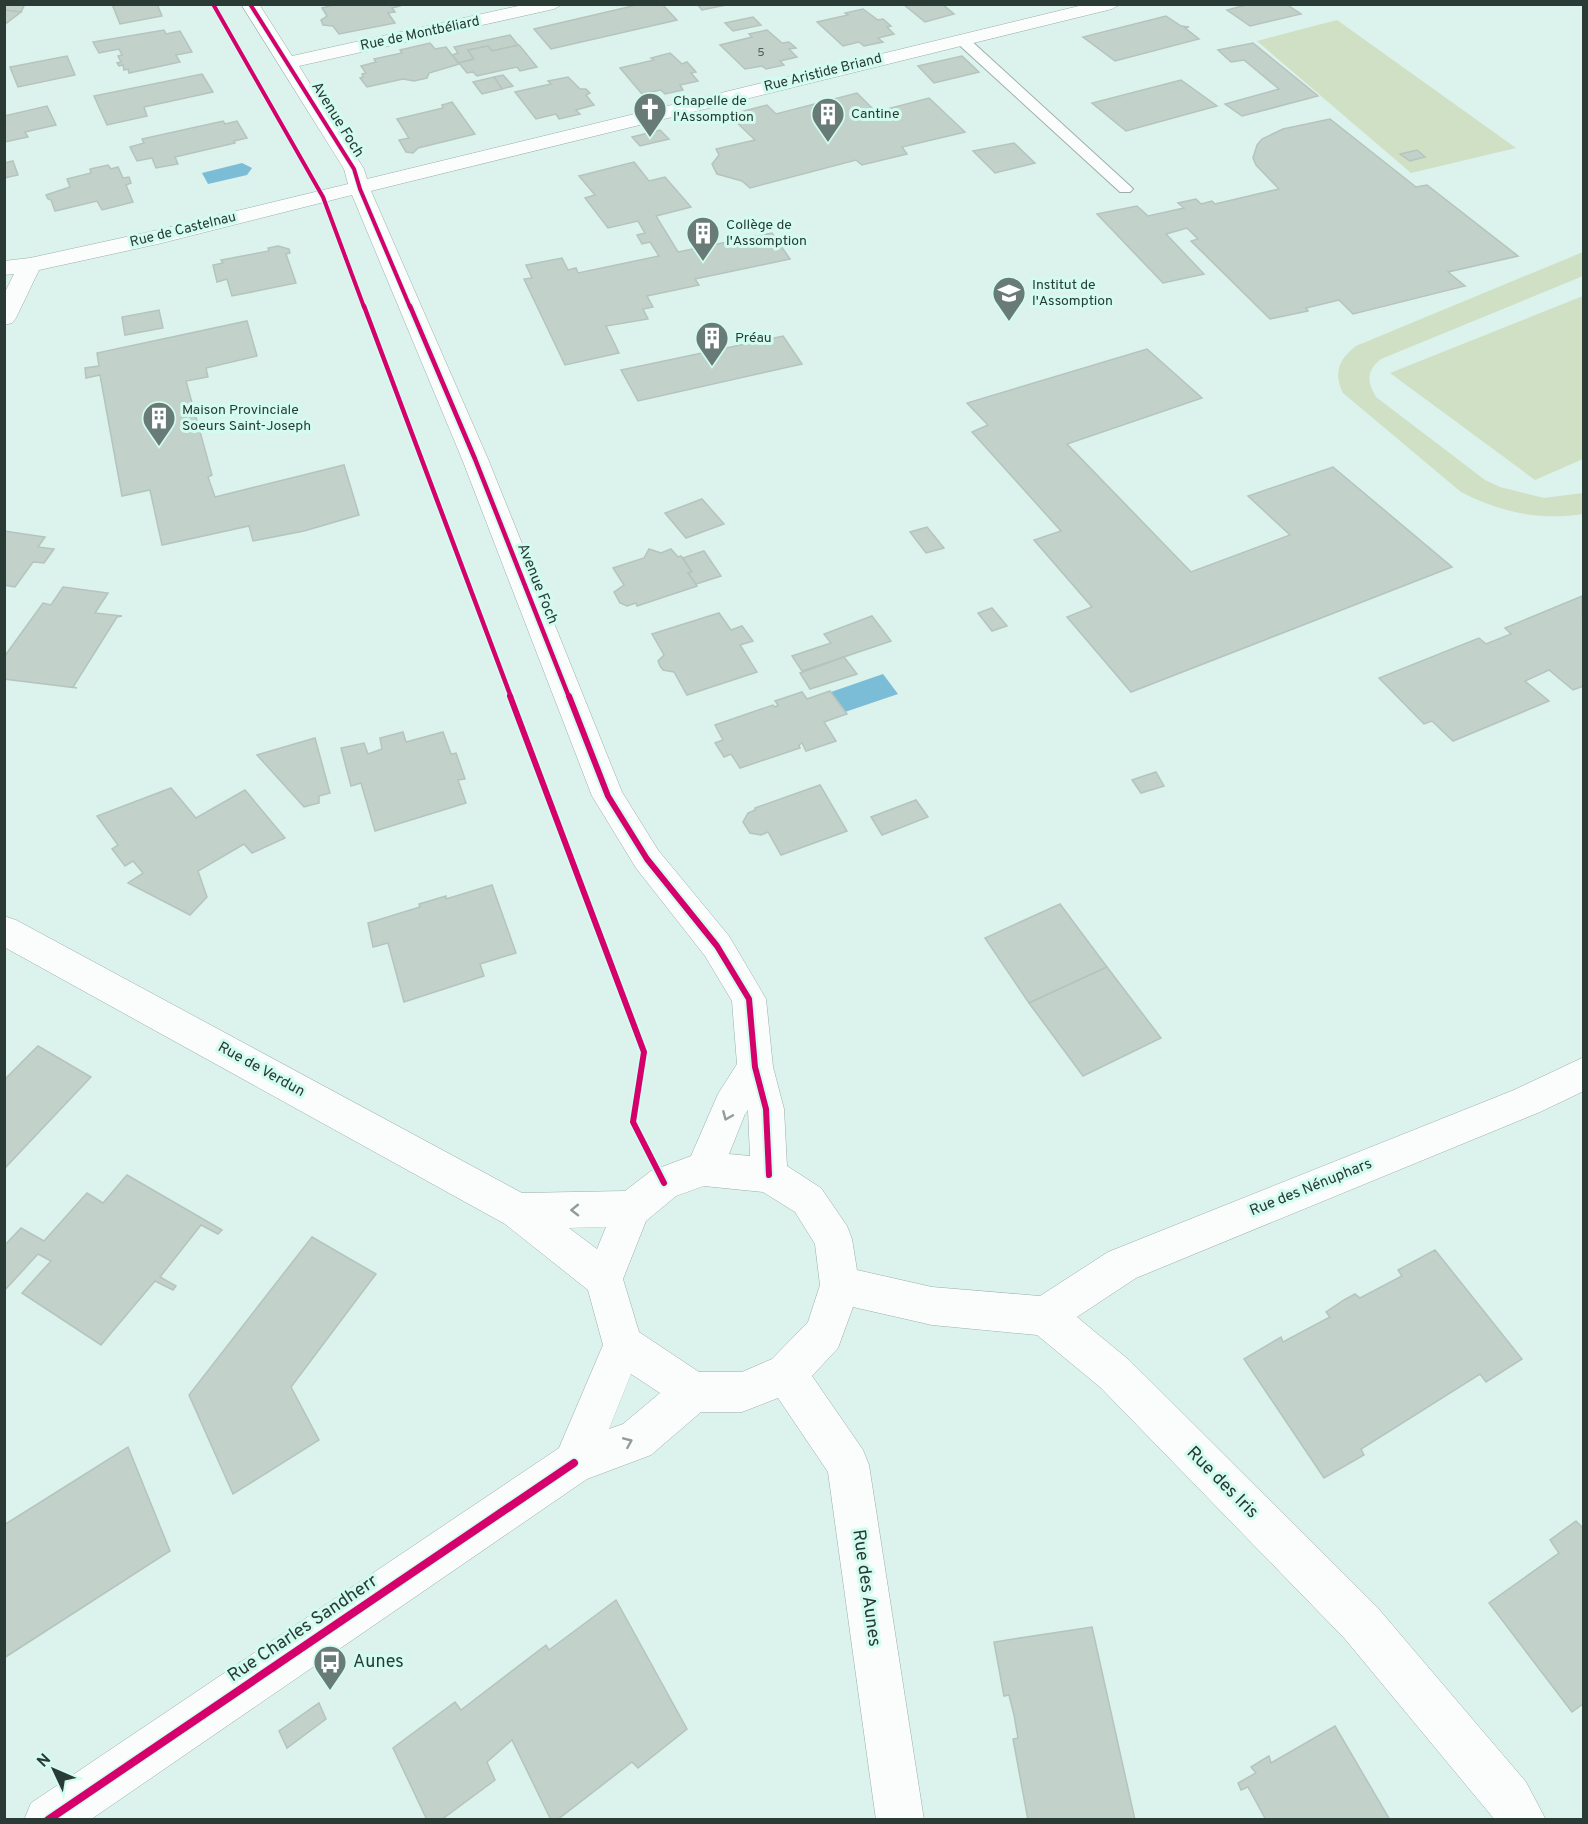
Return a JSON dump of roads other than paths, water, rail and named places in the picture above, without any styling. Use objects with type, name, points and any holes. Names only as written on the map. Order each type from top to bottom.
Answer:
[{"type":"street","name":"Avenue Foch","points":[[250,4],[354,169],[360,189],[475,459],[608,796],[646,859],[717,946],[749,999],[755,1066],[766,1109],[769,1175]]},
{"type":"street","name":"Rue de Montbéliard","points":[[287,63],[554,4]]},
{"type":"street","name":"Rue Aristide Briand","points":[[360,189],[618,123],[1112,4]]},
{"type":"street","name":"Rue de Castelnau","points":[[4,268],[30,265],[158,237],[360,189]]},
{"type":"street","points":[[4,318],[30,265]]},
{"type":"street","name":"Rue de Verdun","points":[[4,930],[518,1211],[604,1279]]},
{"type":"street","points":[[704,1168],[731,1105],[755,1066]]},
{"type":"street","name":"Rue des Nénuphars","points":[[1045,1316],[1122,1264],[1495,1114],[1584,1072]]},
{"type":"street","points":[[574,1463],[623,1346],[604,1279],[632,1209],[664,1183],[704,1168],[769,1175],[808,1200],[833,1239],[840,1285],[824,1334],[786,1374],[742,1392],[694,1392],[623,1346]]},
{"type":"street","name":"Rue de Verdun","points":[[518,1211],[632,1209]]},
{"type":"street","points":[[840,1285],[932,1306],[1045,1316]]},
{"type":"street","name":"Rue des Iris","points":[[1045,1316],[1115,1374],[1361,1623],[1509,1799],[1522,1820]]},
{"type":"street","name":"Rue des Aunes","points":[[786,1374],[848,1465],[900,1820]]},
{"type":"street","name":"Rue Charles Sandherr","points":[[48,1820],[574,1463],[636,1440],[694,1392]]},
{"type":"lane","points":[[962,40],[1125,189]]},
{"type":"water","points":[[242,163],[252,168],[247,175],[208,184],[202,173]]},
{"type":"water","points":[[883,674],[898,694],[845,712],[831,692]]},
{"type":"place","name":"Chapelle de l'Assomption","points":[[650,138]]},
{"type":"place","name":"Cantine","points":[[828,143]]},
{"type":"place","name":"Collège de l'Assomption","points":[[703,262]]},
{"type":"place","name":"Institut de l'Assomption","points":[[1009,322]]},
{"type":"place","name":"Préau","points":[[712,367]]},
{"type":"place","name":"Maison Provinciale Soeurs Saint-Joseph","points":[[159,447]]},
{"type":"place","name":"Aunes","points":[[330,1691]]}]
